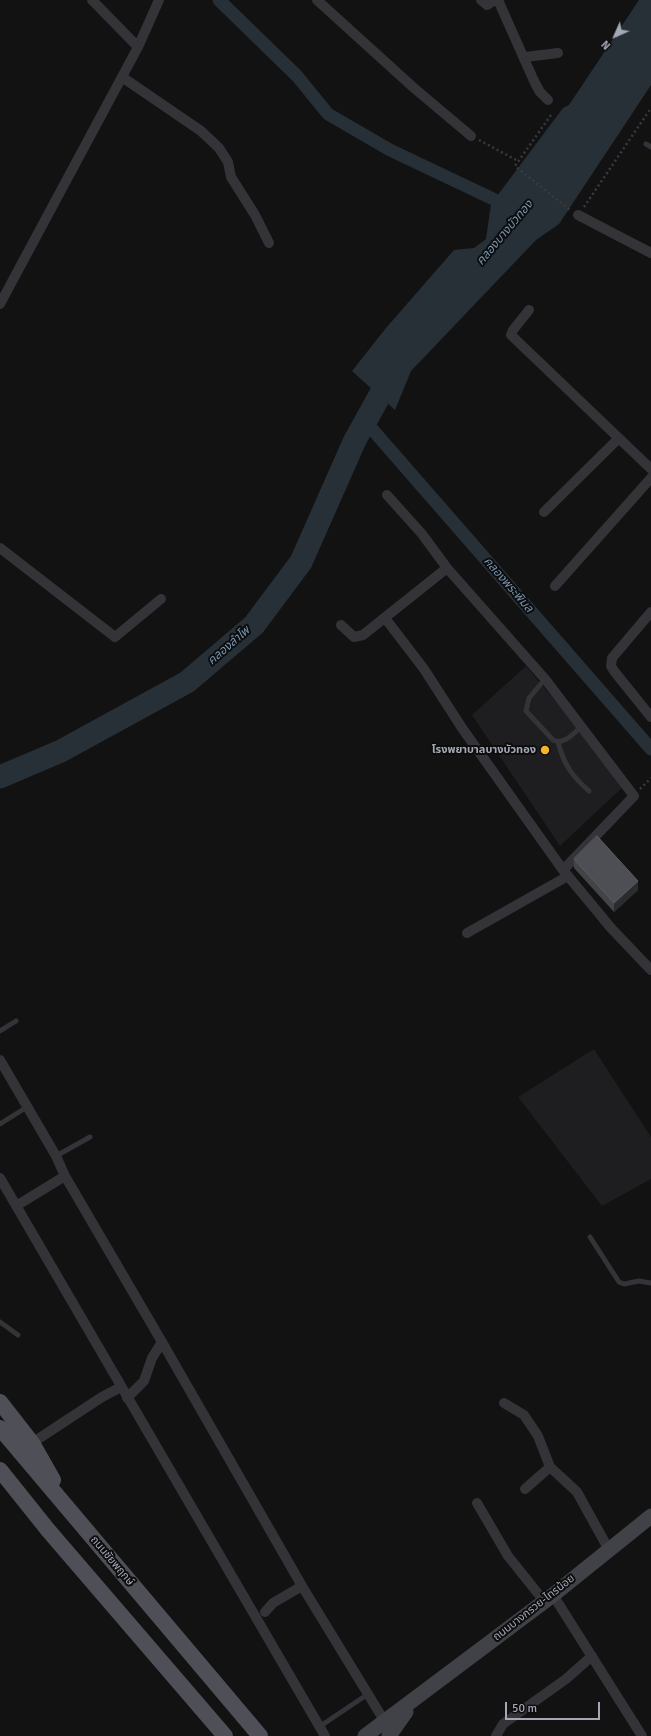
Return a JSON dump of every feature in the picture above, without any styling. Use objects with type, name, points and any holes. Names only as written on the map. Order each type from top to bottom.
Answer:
[{"type":"main road","points":[[0,1402],[32,1443],[49,1472],[64,1504]]},
{"type":"main road","name":"ถนนชัยพฤกษ์","points":[[0,1428],[260,1736]]},
{"type":"main road","points":[[0,1470],[48,1530],[206,1712],[225,1736]]},
{"type":"main road","points":[[0,1488],[18,1507],[48,1530]]},
{"type":"main road","name":"ถนนบางกรวย-ไทรน้อย","points":[[366,1736],[387,1729],[416,1698],[549,1598],[651,1516]]},
{"type":"street","points":[[92,0],[138,48]]},
{"type":"street","points":[[0,304],[138,48],[159,0]]},
{"type":"street","points":[[317,0],[414,88],[471,136]]},
{"type":"street","points":[[481,0],[487,5],[496,0],[525,57],[534,81],[540,92],[548,100]]},
{"type":"street","points":[[525,57],[536,54],[558,53]]},
{"type":"street","points":[[122,77],[201,130],[219,148],[228,162],[231,177],[255,215],[269,243]]},
{"type":"street","points":[[576,215],[651,253]]},
{"type":"street","points":[[529,310],[512,330],[511,335],[651,469]]},
{"type":"street","points":[[544,512],[618,439]]},
{"type":"street","points":[[555,586],[651,478]]},
{"type":"street","points":[[387,495],[422,534],[447,568],[545,679],[634,796],[565,873],[467,933]]},
{"type":"street","points":[[0,548],[115,637],[161,599]]},
{"type":"street","points":[[341,625],[354,637],[358,637],[385,618],[447,568]]},
{"type":"street","points":[[651,612],[611,661],[614,671],[651,717]]},
{"type":"street","points":[[385,618],[424,669],[462,728],[565,873],[610,928],[651,970]]},
{"type":"street","points":[[0,1060],[56,1156],[64,1176],[162,1342],[302,1586],[368,1694],[387,1729]]},
{"type":"street","points":[[16,1206],[64,1176]]},
{"type":"street","points":[[0,1178],[322,1732]]},
{"type":"street","points":[[127,1398],[144,1381],[152,1358],[162,1342]]},
{"type":"street","points":[[32,1443],[102,1397],[121,1387]]},
{"type":"street","points":[[504,1403],[524,1415],[538,1436],[550,1467],[577,1492],[609,1550]]},
{"type":"street","points":[[525,1489],[550,1467]]},
{"type":"street","points":[[477,1502],[508,1556],[549,1598],[592,1656],[642,1736]]},
{"type":"street","points":[[265,1612],[273,1603],[302,1586]]},
{"type":"street","points":[[496,1736],[504,1724],[566,1679],[592,1656]]},
{"type":"lane","points":[[646,144],[651,147]]},
{"type":"lane","points":[[545,679],[529,698],[526,711],[553,740],[558,742],[565,740],[581,727]]},
{"type":"lane","points":[[558,742],[563,761],[576,780],[589,791]]},
{"type":"lane","points":[[0,1031],[16,1021]]},
{"type":"lane","points":[[0,1124],[27,1108]]},
{"type":"lane","points":[[56,1156],[90,1137]]},
{"type":"lane","points":[[590,1237],[619,1282],[624,1284],[639,1281],[651,1283]]},
{"type":"lane","points":[[0,1322],[18,1335]]},
{"type":"lane","points":[[322,1732],[368,1694]]},
{"type":"path","points":[[551,115],[515,166],[576,215],[651,108]]},
{"type":"path","points":[[471,136],[518,161]]},
{"type":"path","points":[[646,782],[651,778]]},
{"type":"shaded area","name":"โรงพยาบาลบางบัวทอง","points":[[526,666],[625,785],[560,846],[472,715]]},
{"type":"shaded area","points":[[594,1049],[651,1137],[651,1179],[602,1206],[518,1097]]},
{"type":"water","name":"คลองบางบัวทอง","points":[[639,0],[651,0],[651,85],[559,224],[536,240],[411,371],[395,410],[352,371],[386,328],[454,250],[474,248],[486,239],[491,204],[563,108],[569,105]]},
{"type":"building","points":[[597,836],[638,881],[614,903],[574,859]]},
{"type":"waterway","name":"คลองบางบัวทอง","points":[[219,0],[297,76],[328,114],[390,150],[510,207]]},
{"type":"waterway","name":"คลองลำโพ","points":[[0,777],[61,751],[187,682],[254,625],[301,562],[355,440],[394,370]]},
{"type":"waterway","name":"คลองพระพิมล","points":[[365,421],[651,749]]},
{"type":"place","name":"โรงพยาบาลบางบัวทอง","points":[[545,750]]}]
